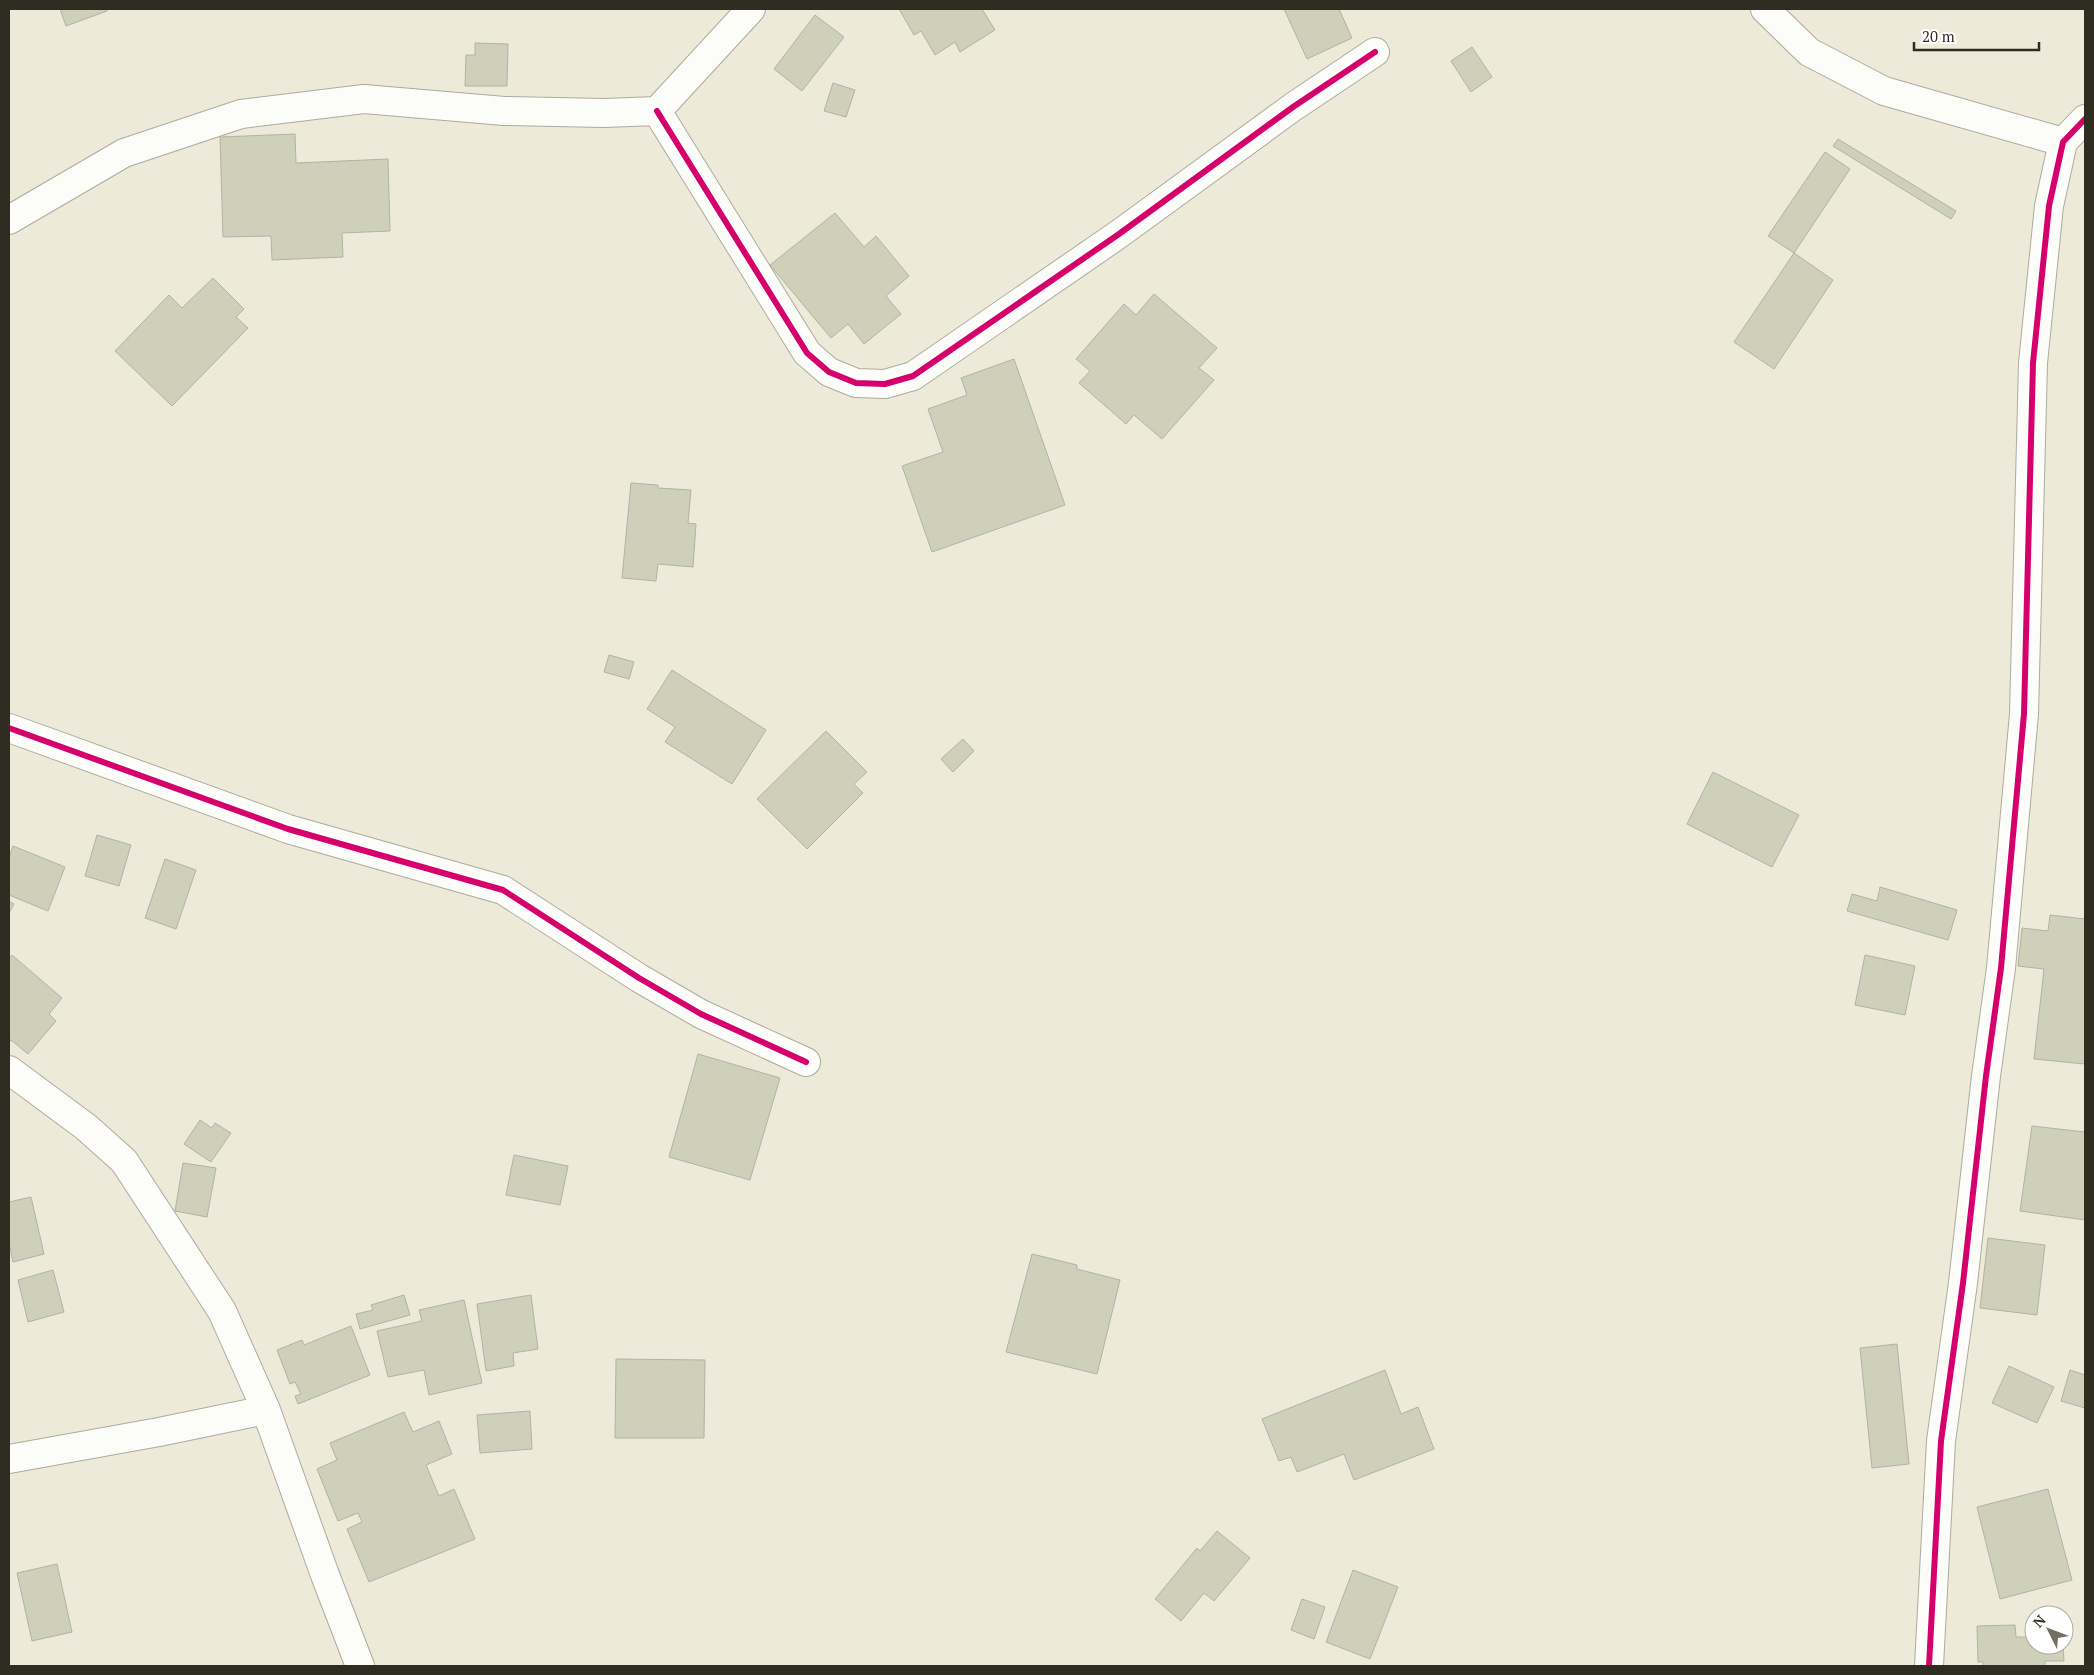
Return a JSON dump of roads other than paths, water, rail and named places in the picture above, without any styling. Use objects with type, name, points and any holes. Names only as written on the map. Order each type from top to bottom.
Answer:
[{"type":"street","points":[[9,220],[124,153],[241,114],[364,99],[504,111],[604,113],[657,111],[751,9]]},
{"type":"street","points":[[1765,9],[1810,52],[1884,90],[2064,142]]},
{"type":"street","points":[[657,111],[808,353],[829,372],[856,383],[885,384],[913,376],[1119,234],[1293,107],[1375,52]]},
{"type":"street","points":[[1929,1666],[1941,1441],[1963,1283],[1986,1076],[2001,968],[2024,714],[2033,363],[2049,206],[2064,142],[2085,119]]},
{"type":"street","points":[[9,728],[288,828],[503,890],[639,978],[701,1014],[806,1062]]},
{"type":"street","points":[[9,1070],[86,1127],[124,1162],[222,1311],[266,1410],[360,1666]]},
{"type":"street","points":[[9,1459],[159,1432],[266,1410]]}]
